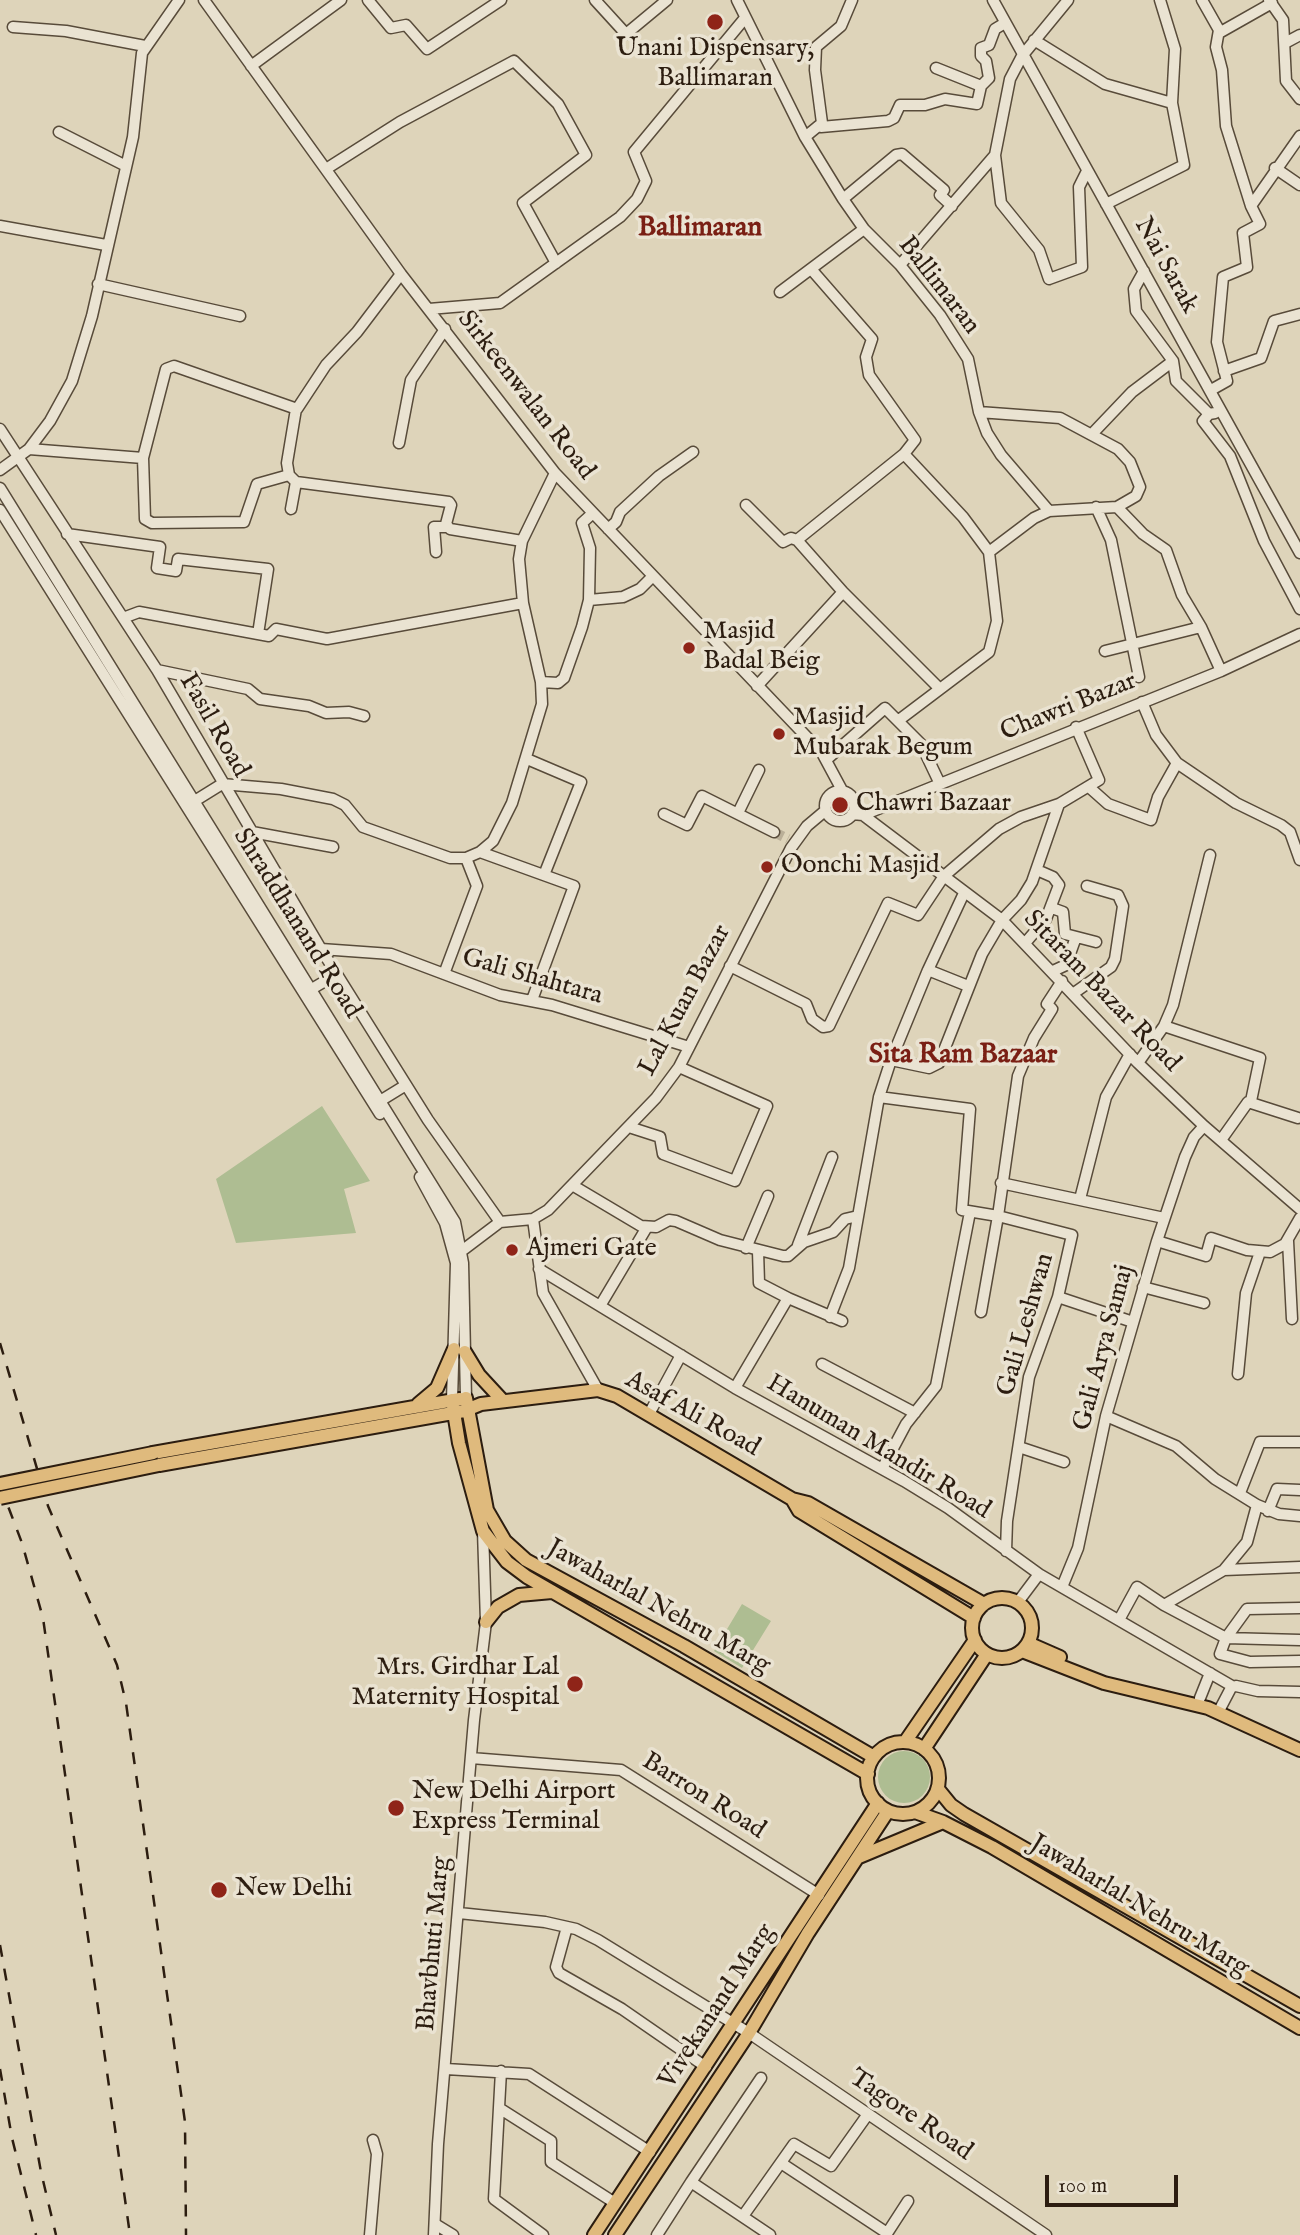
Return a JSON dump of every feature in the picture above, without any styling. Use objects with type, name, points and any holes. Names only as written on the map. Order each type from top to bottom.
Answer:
[{"type":"main road","points":[[420,1410],[459,1351],[503,1401]]},
{"type":"main road","name":"Asaf Ali Road","points":[[467,1404],[598,1390],[617,1396],[792,1499],[808,1503],[984,1604]]},
{"type":"main road","points":[[0,1484],[467,1404]]},
{"type":"main road","name":"Jawaharlal Nehru Marg","points":[[467,1404],[487,1510],[505,1541],[526,1560],[684,1646],[874,1758]]},
{"type":"main road","name":"Jawaharlal Nehru Marg","points":[[453,1406],[459,1443],[483,1531],[507,1562],[867,1774]]},
{"type":"main road","points":[[420,1410],[446,1425],[459,1443]]},
{"type":"main road","points":[[0,1498],[156,1459]]},
{"type":"main road","name":"Asaf Ali Road","points":[[792,1499],[799,1511],[974,1618]]},
{"type":"main road","points":[[486,1622],[498,1607],[519,1595],[531,1592],[556,1593]]},
{"type":"main road","points":[[905,1742],[975,1640],[974,1618],[984,1604],[1001,1598],[1018,1602],[1030,1616],[1032,1625],[1025,1647],[1005,1658],[987,1654],[975,1640]]},
{"type":"main road","points":[[1025,1647],[1107,1676],[1200,1698],[1300,1742]]},
{"type":"main road","points":[[1025,1647],[1104,1683],[1208,1708],[1300,1750]]},
{"type":"main road","points":[[924,1749],[987,1654]]},
{"type":"main road","points":[[905,1742],[924,1749],[938,1766],[938,1789],[929,1803],[915,1812],[901,1814],[883,1807],[870,1793],[867,1774],[874,1758],[890,1745],[905,1742]]},
{"type":"main road","name":"Jawaharlal Nehru Marg","points":[[938,1789],[951,1805],[964,1814],[1300,2006]]},
{"type":"main road","name":"Vivekanand Marg","points":[[594,2235],[818,1895],[883,1807]]},
{"type":"main road","name":"Vivekanand Marg","points":[[615,2235],[749,2034],[857,1858],[883,1807]]},
{"type":"main road","name":"Jawaharlal Nehru Marg","points":[[915,1812],[943,1822],[992,1847],[1300,2028]]},
{"type":"main road","points":[[857,1858],[943,1822]]},
{"type":"street","points":[[0,470],[29,449],[50,421],[72,381],[82,355],[126,166],[145,46],[179,0]]},
{"type":"street","name":"Sirkeenwalan Road","points":[[204,0],[401,274],[555,472],[827,760],[843,792]]},
{"type":"street","points":[[251,66],[341,0]]},
{"type":"street","points":[[368,0],[391,28],[406,25],[427,49],[501,0]]},
{"type":"street","points":[[595,0],[626,34],[667,0]]},
{"type":"street","name":"Ballimaran","points":[[737,0],[805,137],[864,229],[900,265],[940,315],[968,359],[979,412],[987,433],[1001,455],[1049,511]]},
{"type":"street","points":[[821,127],[815,53],[819,43],[841,26],[852,0]]},
{"type":"street","name":"Nai Sarak","points":[[993,0],[1300,553]]},
{"type":"street","points":[[1068,0],[1022,56],[1006,88],[995,155],[1001,203],[1039,250],[1049,279],[1082,267],[1079,187],[1087,173]]},
{"type":"street","points":[[1106,204],[1184,165],[1172,103],[1175,49],[1160,0]]},
{"type":"street","points":[[1202,0],[1219,33],[1216,47],[1222,70],[1226,125],[1251,206],[1261,225],[1243,233],[1248,265],[1227,273],[1222,281],[1217,342],[1226,383],[1211,390]]},
{"type":"street","points":[[1219,33],[1270,2],[1281,15],[1286,81],[1300,99]]},
{"type":"street","points":[[429,309],[500,303],[620,217],[637,199],[646,178],[634,152],[745,18]]},
{"type":"street","points":[[805,137],[821,127],[888,121],[894,118],[900,105],[925,106],[945,99],[976,104],[981,86],[989,76],[986,61],[981,56],[981,48],[989,45],[995,29],[1005,23]]},
{"type":"street","points":[[13,27],[66,31],[145,46]]},
{"type":"street","points":[[1285,43],[1300,35]]},
{"type":"street","points":[[1034,40],[1105,85],[1172,103]]},
{"type":"street","points":[[326,169],[400,122],[514,61],[558,104],[586,155],[523,203],[556,263]]},
{"type":"street","points":[[936,68],[981,86]]},
{"type":"street","points":[[59,132],[126,166]]},
{"type":"street","points":[[1251,206],[1275,168],[1300,136]]},
{"type":"street","points":[[843,199],[896,155],[902,154],[944,190],[940,195],[952,206]]},
{"type":"street","points":[[900,265],[995,155]]},
{"type":"street","points":[[1275,168],[1300,186]]},
{"type":"street","points":[[0,226],[106,246]]},
{"type":"street","points":[[780,292],[864,229]]},
{"type":"street","points":[[797,540],[904,454],[913,446],[915,438],[869,375],[866,357],[872,339],[811,269]]},
{"type":"street","points":[[1144,271],[1134,289],[1136,311],[1173,361],[1175,382],[1209,414]]},
{"type":"street","points":[[291,509],[289,447],[296,409],[327,365],[357,332],[401,274]]},
{"type":"street","points":[[98,284],[240,316]]},
{"type":"street","points":[[1224,371],[1261,358],[1274,321],[1300,314]]},
{"type":"street","points":[[399,443],[411,380],[445,329]]},
{"type":"street","points":[[1092,434],[1132,392],[1173,361]]},
{"type":"street","points":[[296,409],[171,365],[165,372],[143,458],[145,519],[152,523],[244,522],[257,484],[292,479],[449,502],[446,527]]},
{"type":"street","points":[[979,412],[1053,416],[1092,434],[1126,456],[1139,480],[1140,493],[1117,507],[1049,511],[1007,536],[989,552]]},
{"type":"street","points":[[1223,412],[1209,414],[1203,421],[1230,456],[1275,564],[1300,609]]},
{"type":"street","name":"Fasil Road","points":[[0,429],[157,670],[222,784],[406,1085],[500,1222]]},
{"type":"street","points":[[29,449],[143,458]]},
{"type":"street","points":[[608,529],[616,522],[620,512],[659,476],[693,452]]},
{"type":"street","points":[[899,720],[989,652],[995,640],[997,621],[989,552],[963,517],[904,454]]},
{"type":"street","points":[[193,802],[222,784],[281,789],[333,799],[345,805],[363,827],[450,858],[466,858],[480,852],[498,831],[527,760],[542,704],[541,682],[519,580],[522,541],[555,472]]},
{"type":"street","name":"Shraddhanand Road","points":[[0,488],[62,601],[423,1183],[445,1223],[457,1254]]},
{"type":"street","points":[[746,505],[783,542],[791,538],[797,540],[843,592],[940,689]]},
{"type":"street","points":[[1096,507],[1111,540],[1139,677]]},
{"type":"street","points":[[1117,507],[1143,534],[1166,550],[1182,595],[1201,627],[1221,671]]},
{"type":"street","name":"Shraddhanand Road","points":[[0,510],[193,802],[455,1222],[459,1351],[467,1404]]},
{"type":"street","points":[[541,682],[558,683],[564,678],[589,600],[590,548],[582,523],[593,513]]},
{"type":"street","points":[[436,552],[434,527],[522,541]]},
{"type":"street","points":[[67,534],[160,547],[157,568],[176,571],[178,559],[268,569],[258,634]]},
{"type":"street","points":[[589,600],[623,597],[640,589],[653,576]]},
{"type":"street","points":[[757,686],[775,670],[813,623],[843,592]]},
{"type":"street","points":[[123,618],[139,612],[149,613],[269,636],[276,629],[327,639],[523,603]]},
{"type":"street","points":[[1105,651],[1201,627]]},
{"type":"street","name":"Chawri Bazar","points":[[858,815],[1221,671],[1300,634]]},
{"type":"street","points":[[157,670],[248,689],[260,699],[309,706],[327,713],[349,712],[364,716]]},
{"type":"street","points":[[1142,702],[1156,735],[1177,763],[1236,803],[1290,832],[1300,860]]},
{"type":"street","points":[[827,760],[882,708],[887,708],[921,744],[940,784]]},
{"type":"street","points":[[730,966],[806,1004],[812,1020],[827,1027],[888,903],[918,915],[944,876],[999,829],[1090,788],[1100,776],[1076,727]]},
{"type":"street","points":[[527,760],[580,782],[544,875]]},
{"type":"street","points":[[1090,788],[1108,804],[1151,820],[1158,797],[1177,763]]},
{"type":"street","points":[[738,813],[759,770]]},
{"type":"street","points":[[843,792],[854,802],[858,815],[846,820],[836,820],[826,810],[830,796],[843,792]]},
{"type":"street","points":[[664,814],[687,825],[702,796],[774,832]]},
{"type":"street","points":[[891,1060],[935,1067],[968,986],[1002,920],[1021,901],[1037,870],[1059,803]]},
{"type":"street","name":"Lal Kuan Bazar","points":[[533,1219],[548,1210],[629,1127],[656,1098],[679,1067],[791,841],[826,810]]},
{"type":"street","name":"Sitaram Bazar Road","points":[[858,815],[1002,920],[1026,942],[1134,1058],[1204,1126],[1300,1209]]},
{"type":"street","points":[[252,832],[333,847]]},
{"type":"street","points":[[480,852],[570,883],[575,892],[532,1000]]},
{"type":"street","points":[[1080,1199],[1106,1097],[1134,1058],[1164,1026],[1179,986],[1210,855]]},
{"type":"street","points":[[444,974],[477,886],[466,858]]},
{"type":"street","points":[[1026,942],[1052,908],[1058,880],[1037,870]]},
{"type":"street","points":[[1074,993],[1111,967],[1115,959],[1123,905],[1118,895],[1087,886]]},
{"type":"street","points":[[830,1317],[849,1268],[879,1097],[891,1060],[928,970],[964,893]]},
{"type":"street","points":[[1052,908],[1063,912],[1065,934],[1096,942]]},
{"type":"street","points":[[1053,971],[1066,965],[1076,937]]},
{"type":"street","name":"Gali Shahtara","points":[[321,949],[391,954],[500,995],[532,1000],[689,1047]]},
{"type":"street","points":[[928,970],[968,986]]},
{"type":"street","points":[[310,990],[337,974]]},
{"type":"street","points":[[981,1312],[1018,1076],[1034,1038],[1052,1009],[1047,1004],[1062,981]]},
{"type":"street","points":[[1164,1026],[1260,1058],[1251,1101]]},
{"type":"street","points":[[629,1127],[660,1137],[663,1154],[735,1181],[767,1105],[679,1067]]},
{"type":"street","points":[[380,1101],[406,1085]]},
{"type":"street","points":[[879,1097],[970,1109],[966,1211],[942,1366],[936,1386],[898,1437],[882,1469]]},
{"type":"street","points":[[1221,1140],[1245,1103],[1251,1101],[1298,1118]]},
{"type":"street","name":"Gali Arya Samaj","points":[[1062,1587],[1078,1548],[1106,1416],[1164,1218],[1185,1157],[1194,1137],[1204,1126]]},
{"type":"street","points":[[572,1185],[647,1227],[676,1222],[746,1248],[788,1256],[798,1245],[832,1157]]},
{"type":"street","points":[[1001,1183],[1164,1218]]},
{"type":"street","points":[[746,1248],[768,1196]]},
{"type":"street","points":[[966,1211],[998,1216]]},
{"type":"street","points":[[798,1245],[833,1232],[845,1219],[858,1216]]},
{"type":"street","name":"Gali Leshwan","points":[[998,1216],[1072,1235],[1058,1297],[1029,1377],[1007,1521],[1006,1551]]},
{"type":"street","points":[[1157,1241],[1206,1256],[1210,1238],[1261,1252],[1277,1250],[1288,1241],[1300,1218]]},
{"type":"street","points":[[457,1254],[500,1222],[533,1219],[543,1293],[598,1390]]},
{"type":"street","points":[[600,1306],[647,1227]]},
{"type":"street","points":[[1288,1241],[1296,1276],[1292,1319]]},
{"type":"street","points":[[758,1251],[760,1283],[842,1321]]},
{"type":"street","points":[[1237,1374],[1246,1293],[1261,1252]]},
{"type":"street","name":"Hanuman Mandir Road","points":[[539,1269],[735,1388],[948,1508],[1039,1574],[1210,1674],[1234,1686],[1258,1691],[1300,1692]]},
{"type":"street","points":[[1143,1287],[1204,1303]]},
{"type":"street","points":[[1058,1297],[1133,1322]]},
{"type":"street","points":[[735,1388],[788,1298]]},
{"type":"street","name":"Shraddhanand Road","points":[[453,1406],[459,1351]]},
{"type":"street","points":[[649,1414],[681,1355]]},
{"type":"street","points":[[822,1364],[915,1413]]},
{"type":"street","points":[[1106,1416],[1176,1446],[1215,1479],[1268,1511],[1300,1516]]},
{"type":"street","points":[[1240,1493],[1261,1442],[1300,1442]]},
{"type":"street","points":[[1019,1447],[1064,1462]]},
{"type":"street","points":[[1268,1511],[1277,1489],[1300,1490]]},
{"type":"street","points":[[1164,1605],[1224,1570],[1247,1542],[1257,1505]]},
{"type":"street","name":"Bhavbhuti Marg","points":[[434,2235],[478,1672],[486,1622],[483,1531]]},
{"type":"street","points":[[1224,1570],[1300,1567]]},
{"type":"street","points":[[1018,1602],[1039,1574]]},
{"type":"street","points":[[1119,1620],[1137,1587],[1164,1605],[1226,1638],[1300,1640]]},
{"type":"street","points":[[1300,1608],[1247,1609],[1226,1638],[1220,1654],[1250,1662],[1300,1661]]},
{"type":"street","points":[[1200,1698],[1210,1674]]},
{"type":"street","points":[[1222,1707],[1234,1686]]},
{"type":"street","name":"Barron Road","points":[[471,1758],[621,1770],[818,1895]]},
{"type":"street","name":"Tagore Road","points":[[460,1913],[566,1927],[598,1940],[749,2034],[1046,2235]]},
{"type":"street","points":[[566,1927],[556,1967],[559,1973],[622,2009],[706,2067]]},
{"type":"street","points":[[446,2069],[529,2074],[650,2152]]},
{"type":"street","points":[[501,2071],[494,2199],[543,2235]]},
{"type":"street","points":[[657,2235],[761,2077]]},
{"type":"street","points":[[499,2108],[551,2141],[551,2162],[615,2203]]},
{"type":"street","points":[[743,2216],[794,2144],[831,2166],[868,2114]]},
{"type":"street","points":[[370,2235],[377,2154],[373,2140]]},
{"type":"street","points":[[780,2163],[886,2234],[908,2201]]},
{"type":"street","points":[[691,2182],[771,2235]]},
{"type":"street","points":[[435,2224],[453,2235]]},
{"type":"green space","points":[[322,1106],[370,1181],[344,1189],[356,1233],[236,1243],[216,1179]]},
{"type":"green space","points":[[742,1604],[771,1621],[742,1668],[714,1651]]},
{"type":"green space","points":[[904,1751],[923,1758],[930,1777],[923,1796],[904,1803],[885,1796],[878,1777],[885,1758]]},
{"type":"tunnel","points":[[774,832],[788,839]]},
{"type":"railway","points":[[0,1343],[48,1506],[117,1665],[126,1703],[185,2122],[186,2235]]},
{"type":"railway","points":[[0,1485],[22,1543],[43,1618],[130,2235]]},
{"type":"railway","points":[[0,1945],[41,2172],[56,2235]]},
{"type":"railway","points":[[0,2069],[12,2138],[36,2235]]},
{"type":"place","name":"Unani Dispensary, Ballimaran","points":[[715,22]]},
{"type":"place","name":"Masjid Badal Beig","points":[[689,648]]},
{"type":"place","name":"Masjid Mubarak Begum","points":[[779,734]]},
{"type":"place","name":"Chawri Bazaar","points":[[840,805]]},
{"type":"place","name":"Oonchi Masjid","points":[[767,867]]},
{"type":"place","name":"Ajmeri Gate","points":[[512,1250]]},
{"type":"place","name":"Mrs. Girdhar Lal Maternity Hospital","points":[[575,1684]]},
{"type":"place","name":"New Delhi Airport Express Terminal","points":[[396,1808]]},
{"type":"place","name":"New Delhi","points":[[219,1890]]},
{"type":"district","name":"Ballimaran","points":[[700,229]]},
{"type":"district","name":"Sita Ram Bazaar","points":[[963,1056]]}]
